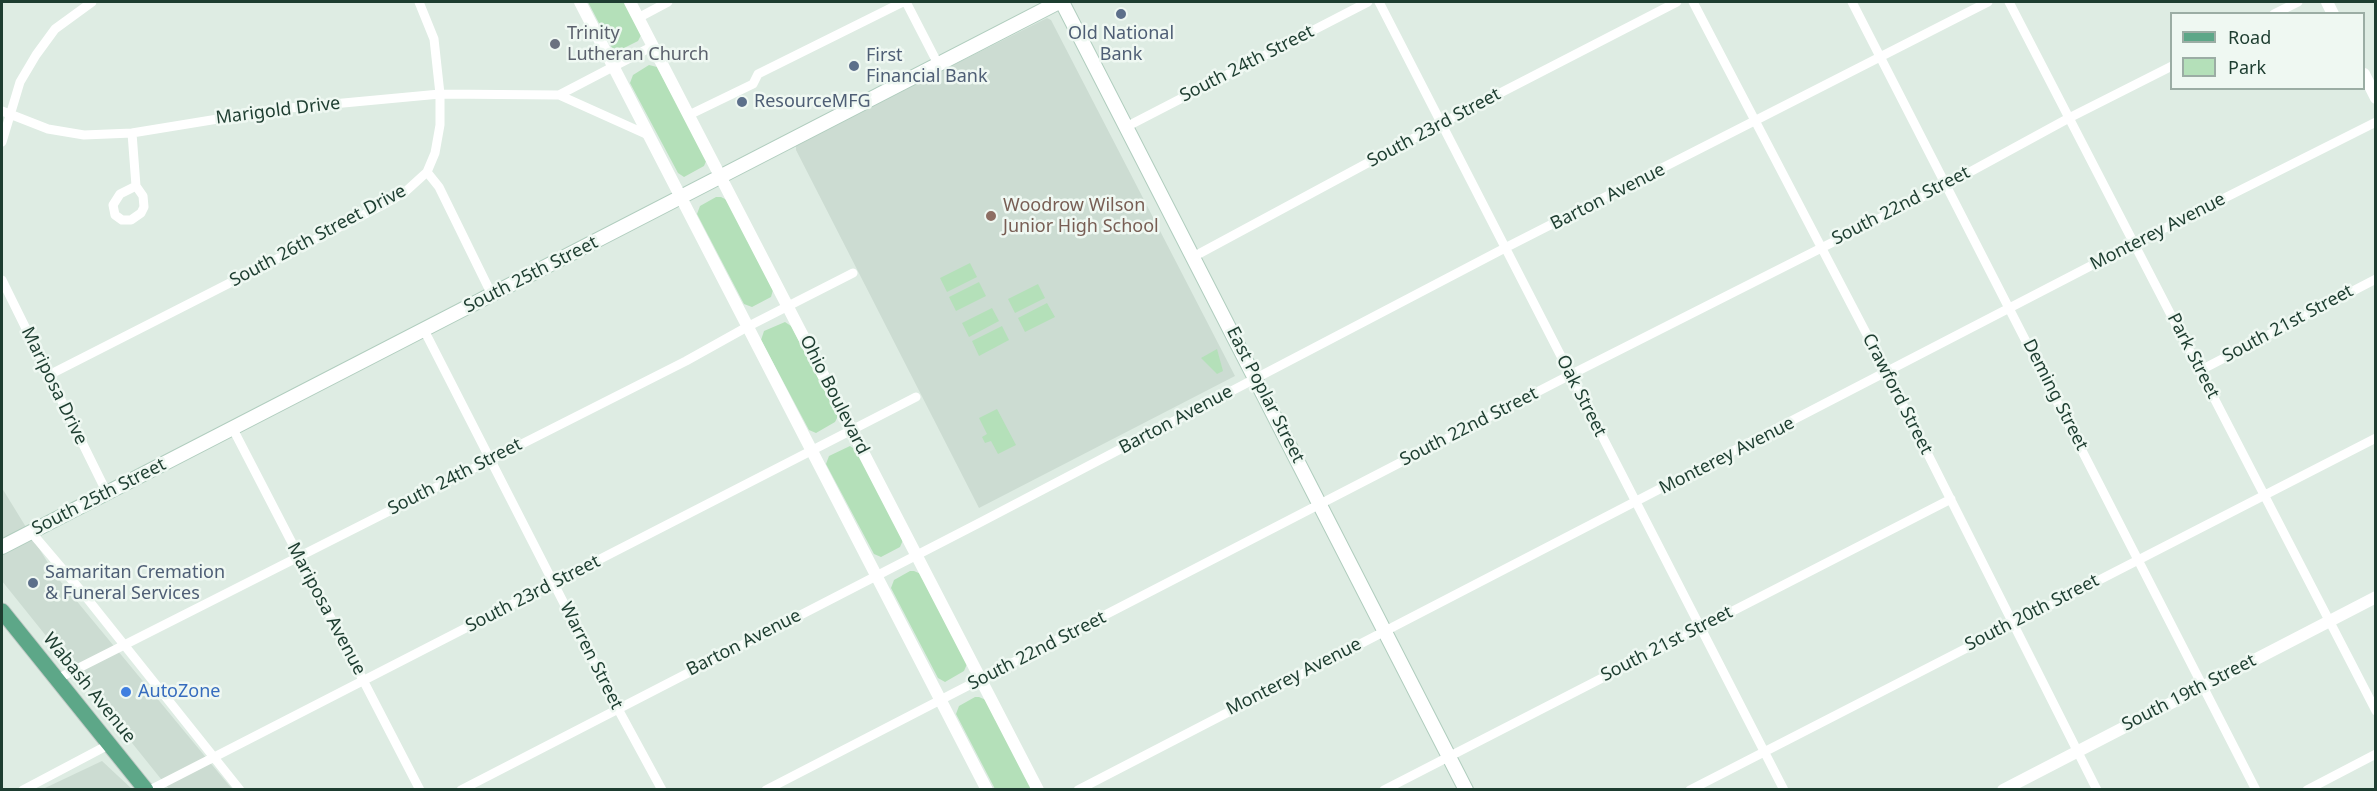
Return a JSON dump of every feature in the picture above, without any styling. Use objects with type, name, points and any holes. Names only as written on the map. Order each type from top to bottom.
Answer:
[{"type":"main road","name":"South 25th Street","points":[[2,547],[1060,2]]},
{"type":"main road","name":"East Poplar Street","points":[[1060,2],[1321,503],[1466,789]]},
{"type":"main road","name":"Wabash Avenue","points":[[2,610],[148,789]]},
{"type":"street","points":[[2,142],[6,113],[20,81],[55,29],[92,2]]},
{"type":"street","name":"South 26th Street Drive","points":[[49,375],[381,206],[405,192],[427,172],[435,153],[440,125],[440,94],[434,39],[419,2]]},
{"type":"street","points":[[580,2],[987,789]]},
{"type":"street","name":"Ohio Boulevard","points":[[630,2],[1038,789]]},
{"type":"street","points":[[638,18],[668,2]]},
{"type":"street","points":[[689,116],[753,84],[758,74],[904,2],[938,64]]},
{"type":"street","name":"South 24th Street","points":[[1125,127],[1368,2]]},
{"type":"street","name":"Oak Street","points":[[1379,2],[1784,789]]},
{"type":"street","name":"South 23rd Street","points":[[1193,256],[1440,124],[1677,2]]},
{"type":"street","name":"Crawford Street","points":[[1693,2],[1887,373],[2097,789]]},
{"type":"street","name":"Deming Street","points":[[1852,2],[2256,789]]},
{"type":"street","name":"Barton Avenue","points":[[461,789],[917,555],[1505,248],[1988,2]]},
{"type":"street","name":"Park Street","points":[[2009,2],[2376,711]]},
{"type":"street","points":[[2278,12],[2298,2]]},
{"type":"street","name":"Marigold Drive","points":[[559,95],[653,46]]},
{"type":"street","name":"South 22nd Street","points":[[766,789],[1570,375],[1946,185],[2069,118],[2170,67]]},
{"type":"street","points":[[2365,76],[2376,98]]},
{"type":"street","name":"Marigold Drive","points":[[6,113],[48,129],[84,135],[132,133],[279,109],[440,94],[559,95],[648,135]]},
{"type":"street","name":"Monterey Avenue","points":[[1078,789],[2135,243],[2376,122]]},
{"type":"street","points":[[132,133],[136,186]]},
{"type":"street","points":[[427,172],[439,187],[492,295]]},
{"type":"street","name":"South 24th Street","points":[[57,679],[686,361],[853,273]]},
{"type":"street","name":"South 21st Street","points":[[2201,370],[2376,279]]},
{"type":"street","name":"Mariposa Drive","points":[[2,280],[107,493]]},
{"type":"street","name":"Warren Street","points":[[424,330],[618,709],[662,789]]},
{"type":"street","name":"South 23rd Street","points":[[148,789],[364,681],[916,397]]},
{"type":"street","name":"Mariposa Avenue","points":[[233,429],[420,789]]},
{"type":"street","name":"South 20th Street","points":[[1690,789],[2376,438]]},
{"type":"street","name":"South 21st Street","points":[[1384,789],[1951,499]]},
{"type":"street","points":[[31,532],[240,789]]},
{"type":"street","name":"South 19th Street","points":[[2003,789],[2376,597]]},
{"type":"street","points":[[30,788],[110,744]]},
{"type":"street","points":[[2307,789],[2376,754]]},
{"type":"shaded area","name":"Woodrow Wilson Junior High School","points":[[1047,18],[1051,20],[1235,376],[979,508],[796,150],[796,144]]},
{"type":"shaded area","points":[[2,488],[56,576],[232,789],[169,789],[2,581]]},
{"type":"shaded area","points":[[102,761],[132,789],[45,788]]},
{"type":"green space","points":[[588,2],[624,2],[641,35],[638,41],[620,50],[612,48]]},
{"type":"green space","points":[[649,65],[657,67],[707,159],[704,166],[684,177],[678,173],[630,83],[633,75]]},
{"type":"green space","points":[[716,197],[727,200],[773,290],[771,297],[752,307],[744,304],[697,214],[700,206]]},
{"type":"green space","points":[[970,263],[977,277],[947,292],[940,278]]},
{"type":"green space","points":[[979,282],[986,296],[956,311],[949,297]]},
{"type":"green space","points":[[1038,284],[1045,298],[1015,313],[1008,299]]},
{"type":"green space","points":[[1047,303],[1055,317],[1025,332],[1018,318]]},
{"type":"green space","points":[[992,308],[999,321],[969,337],[962,323]]},
{"type":"green space","points":[[785,322],[791,326],[838,416],[835,422],[816,433],[809,430],[761,340],[764,331]]},
{"type":"green space","points":[[1002,326],[1009,340],[979,356],[972,341]]},
{"type":"green space","points":[[1217,349],[1223,371],[1217,374],[1201,358]]},
{"type":"green space","points":[[997,409],[1016,445],[998,454],[991,441],[985,443],[982,437],[987,434],[979,418]]},
{"type":"green space","points":[[850,446],[856,450],[903,540],[900,547],[881,557],[874,554],[826,464],[829,456]]},
{"type":"green space","points":[[910,571],[921,574],[967,664],[964,671],[945,682],[938,678],[891,588],[894,580]]},
{"type":"green space","points":[[975,697],[986,700],[1032,789],[995,789],[956,714],[959,706]]},
{"type":"place","name":"Old National Bank","points":[[1121,14]]},
{"type":"place","name":"Trinity Lutheran Church","points":[[555,44]]},
{"type":"place","name":"First Financial Bank","points":[[854,66]]},
{"type":"place","name":"ResourceMFG","points":[[742,102]]},
{"type":"place","name":"Woodrow Wilson Junior High School","points":[[991,216]]},
{"type":"place","name":"Samaritan Cremation & Funeral Services","points":[[33,583]]},
{"type":"place","name":"AutoZone","points":[[126,692]]}]
